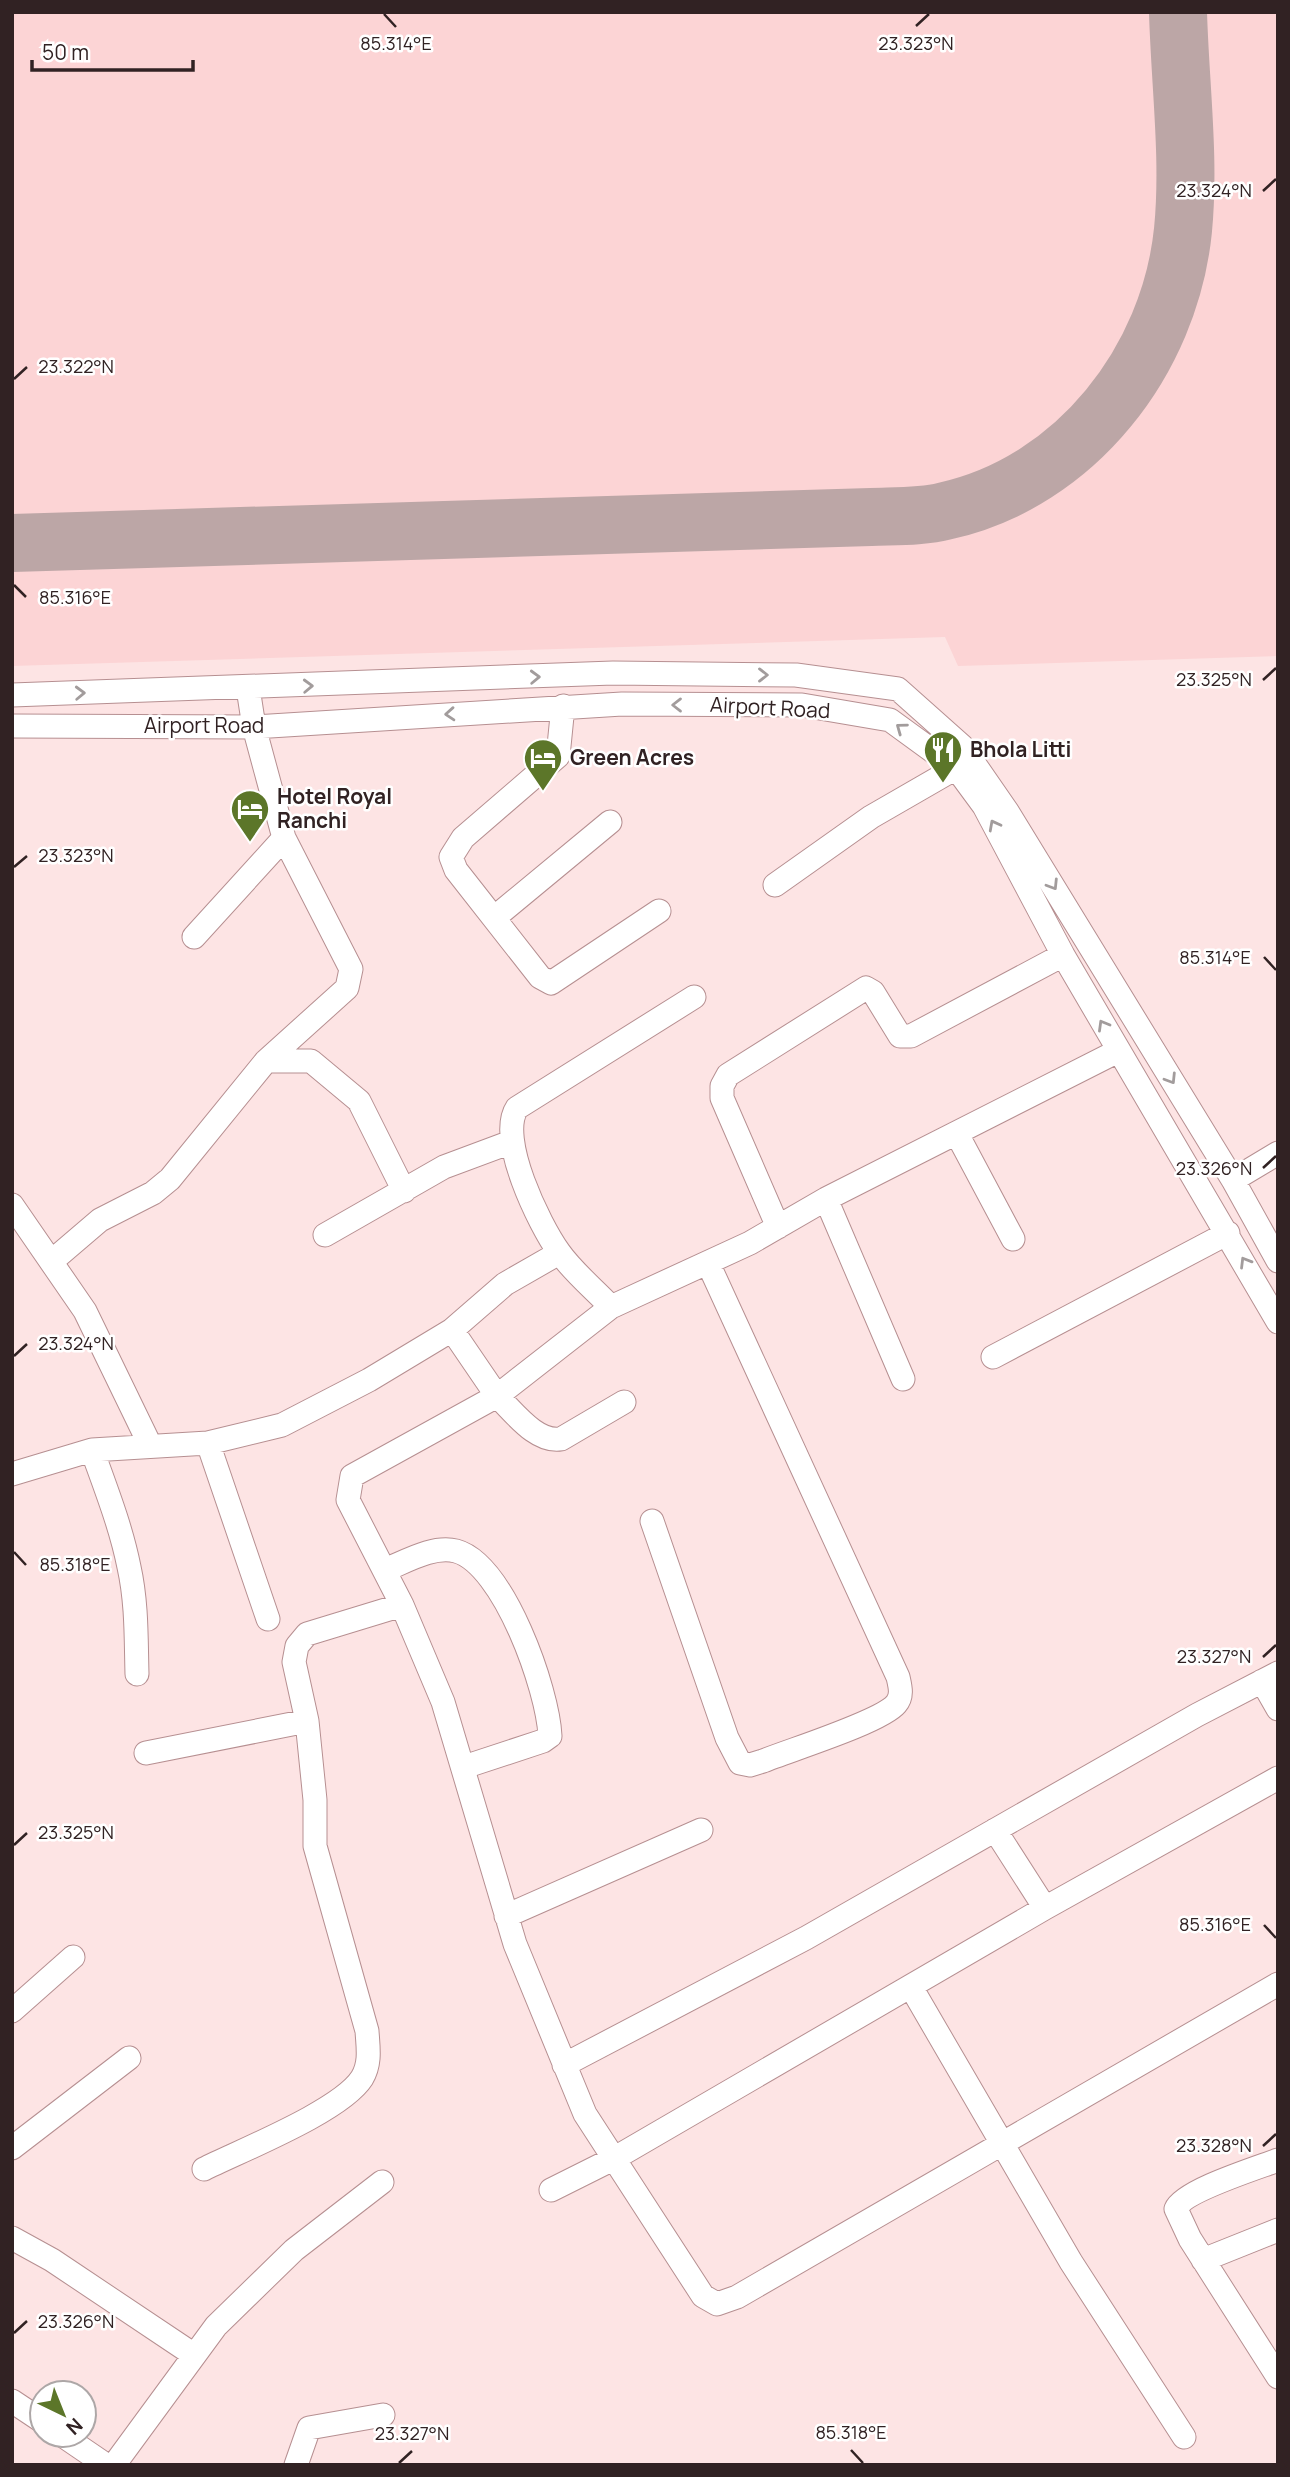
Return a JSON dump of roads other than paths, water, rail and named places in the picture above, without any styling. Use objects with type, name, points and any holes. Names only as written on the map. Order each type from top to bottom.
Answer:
[{"type":"street","name":"Airport Road","points":[[12,695],[614,673],[796,675],[898,689],[962,746],[1007,811],[1233,1180],[1278,1261]]},
{"type":"street","points":[[52,1261],[100,1220],[153,1193],[170,1179],[267,1061],[347,988],[351,970],[284,838],[254,727],[248,688]]},
{"type":"street","name":"Airport Road","points":[[12,726],[254,727],[563,706],[803,705],[890,720],[956,768],[984,806],[1063,955],[1278,1322]]},
{"type":"street","points":[[563,706],[558,756],[463,838],[451,857],[456,870],[540,977],[551,983],[659,911]]},
{"type":"street","points":[[775,885],[871,817],[956,768]]},
{"type":"street","points":[[494,918],[610,822]]},
{"type":"street","points":[[194,937],[284,838]]},
{"type":"street","points":[[778,1227],[722,1098],[722,1086],[728,1075],[866,988],[873,992],[900,1036],[912,1036],[1063,955]]},
{"type":"street","points":[[611,1307],[559,1253],[535,1210],[511,1142],[510,1118],[517,1108],[694,998]]},
{"type":"street","points":[[1118,1051],[826,1199],[708,1263],[611,1307],[498,1396],[352,1476],[348,1500],[402,1605],[443,1702],[506,1916],[531,1987],[585,2115],[615,2158],[692,2283],[703,2296],[717,2304],[737,2297],[1278,1984]]},
{"type":"street","points":[[267,1061],[311,1061],[359,1101],[404,1191]]},
{"type":"street","points":[[957,1134],[1013,1239]]},
{"type":"street","points":[[326,1235],[444,1167],[511,1142]]},
{"type":"street","points":[[1233,1180],[1278,1153]]},
{"type":"street","points":[[826,1199],[903,1379]]},
{"type":"street","points":[[12,1205],[52,1261],[100,1338],[150,1445]]},
{"type":"street","points":[[993,1357],[1228,1233]]},
{"type":"street","points":[[12,1474],[92,1450],[208,1443],[282,1425],[369,1380],[452,1330],[505,1284],[559,1253]]},
{"type":"street","points":[[652,1521],[727,1738],[740,1763],[750,1765],[763,1761],[873,1718],[896,1704],[900,1697],[898,1677],[708,1263]]},
{"type":"street","points":[[452,1330],[498,1396],[538,1434],[551,1441],[561,1439],[624,1402]]},
{"type":"street","points":[[208,1443],[268,1619]]},
{"type":"street","points":[[92,1450],[130,1570],[136,1616],[137,1674]]},
{"type":"street","points":[[385,1570],[429,1552],[459,1552],[471,1558],[488,1577],[517,1622],[532,1661],[550,1735],[544,1741],[464,1766]]},
{"type":"street","points":[[204,2169],[350,2094],[363,2076],[369,2059],[367,2031],[315,1846],[315,1800],[307,1721],[294,1662],[297,1646],[307,1634],[402,1605]]},
{"type":"street","points":[[564,2065],[806,1938],[1197,1715],[1270,1677],[1278,1709]]},
{"type":"street","points":[[146,1754],[307,1721]]},
{"type":"street","points":[[551,2190],[615,2158],[1045,1908],[1278,1778]]},
{"type":"street","points":[[506,1916],[701,1830]]},
{"type":"street","points":[[995,1830],[1045,1908]]},
{"type":"street","points":[[12,2011],[73,1957]]},
{"type":"street","points":[[911,1987],[1004,2142],[1071,2262],[1184,2437]]},
{"type":"street","points":[[12,2148],[129,2058]]},
{"type":"street","points":[[1278,2160],[1216,2184],[1178,2204],[1176,2213],[1278,2377]]},
{"type":"street","points":[[114,2465],[216,2326],[294,2250],[382,2182]]},
{"type":"street","points":[[1203,2260],[1278,2230]]},
{"type":"street","points":[[12,2238],[52,2260],[194,2355]]},
{"type":"street","points":[[13,2403],[28,2412]]},
{"type":"street","points":[[296,2465],[309,2428],[383,2416]]},
{"type":"street","points":[[83,2449],[106,2465]]},
{"type":"place","name":"Bhola Litti","points":[[943,784]]},
{"type":"place","name":"Green Acres","points":[[543,792]]},
{"type":"place","name":"Hotel Royal Ranchi","points":[[250,843]]}]
